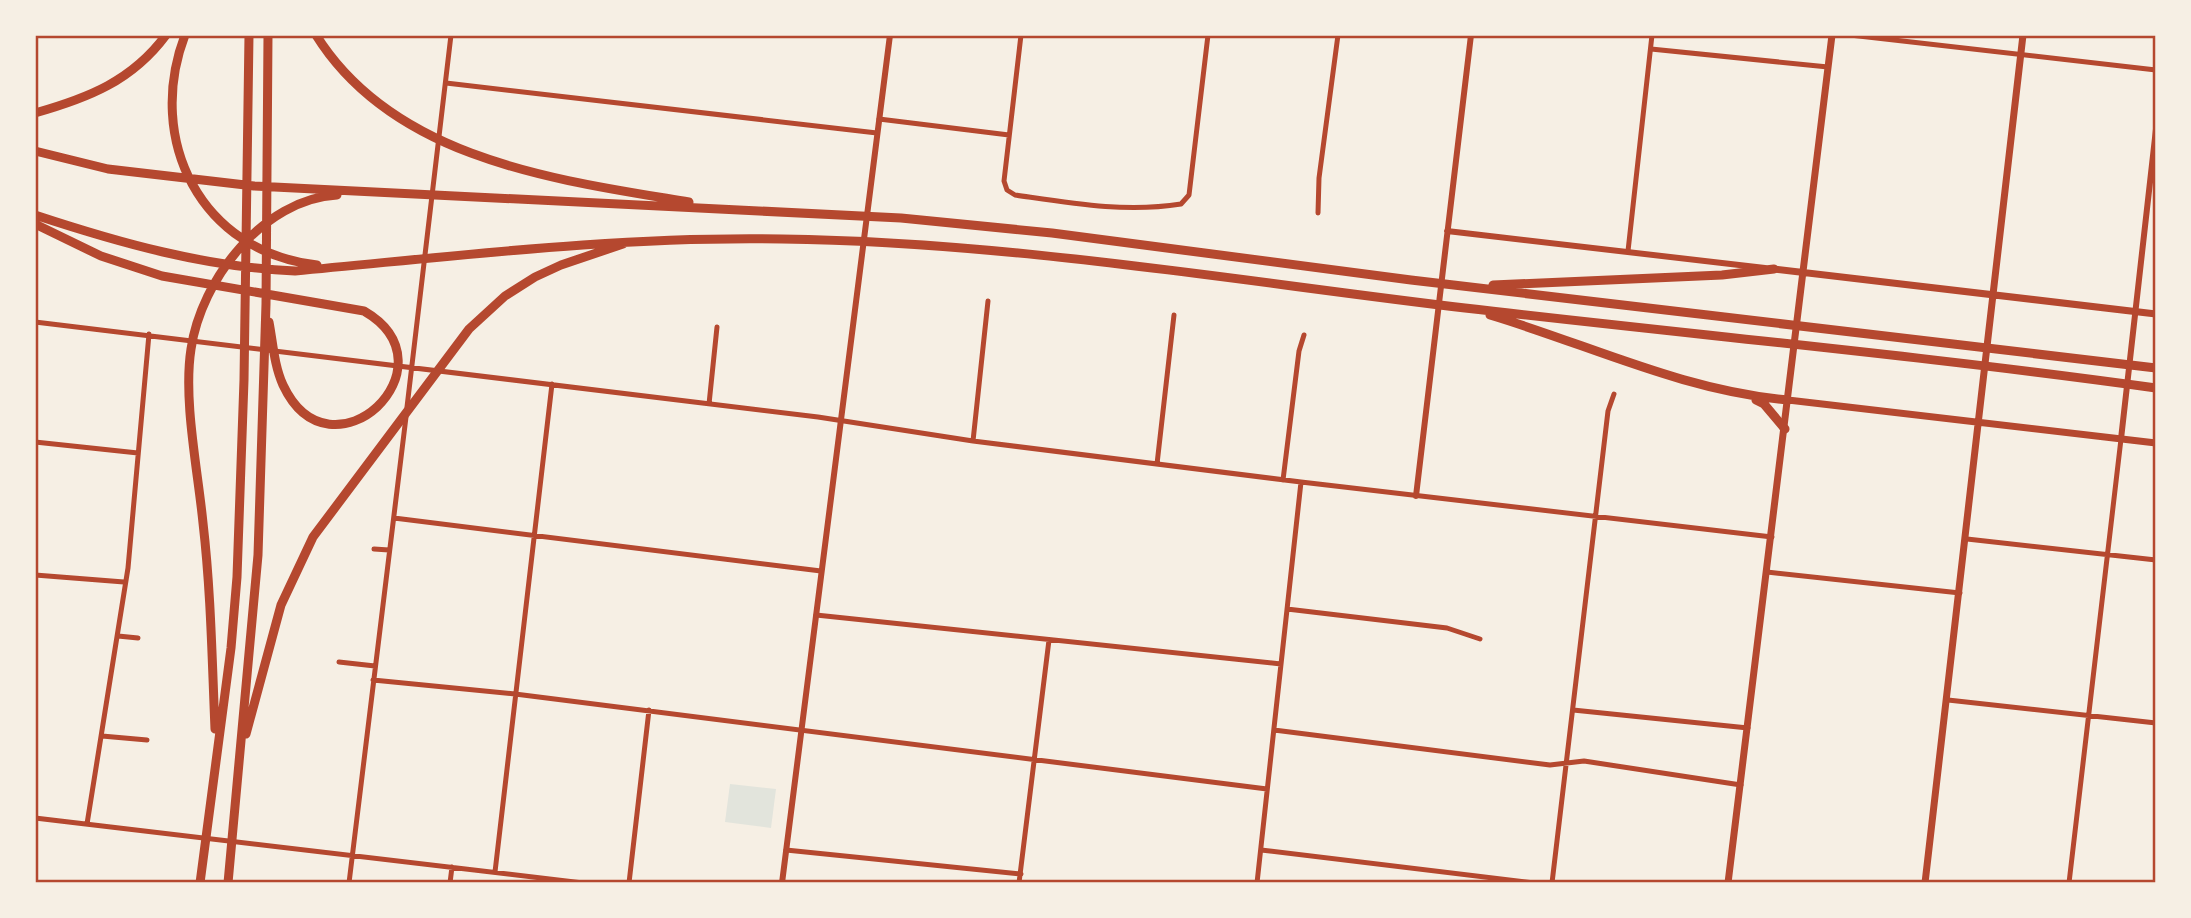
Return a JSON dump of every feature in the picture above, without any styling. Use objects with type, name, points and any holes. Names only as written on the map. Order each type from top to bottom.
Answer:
[{"type":"highway","points":[[35,113],[108,89],[142,63],[166,35]]},
{"type":"highway","points":[[185,35],[172,75],[170,108],[176,146],[200,197],[230,230],[261,250],[292,262],[336,267]]},
{"type":"highway","points":[[201,879],[237,577],[244,380],[249,35]]},
{"type":"highway","points":[[228,882],[256,600],[266,304],[268,35]]},
{"type":"highway","points":[[316,35],[353,83],[402,120],[480,155],[573,182],[725,208]]},
{"type":"highway","points":[[35,151],[107,169],[254,186],[901,218],[1150,245],[1468,287],[2156,368]]},
{"type":"highway","points":[[216,755],[204,532],[189,361],[195,328],[206,299],[240,247],[252,235],[290,209],[322,196],[384,192]]},
{"type":"highway","points":[[35,215],[110,240],[223,263],[295,271],[559,244],[636,240],[895,244],[1146,268],[2156,388]]},
{"type":"highway","points":[[35,224],[102,256],[141,270],[190,283],[348,307],[370,315],[387,331],[397,359],[396,376],[390,394],[368,417],[337,424],[306,414],[296,405],[283,384],[275,359],[266,304]]},
{"type":"highway","points":[[240,752],[281,605],[290,583],[328,515],[469,329],[505,296],[535,277],[561,265],[636,240]]},
{"type":"highway","points":[[1468,287],[1722,275],[1774,269]]},
{"type":"highway","points":[[1465,308],[1554,334],[1702,387],[1751,397],[1788,400]]},
{"type":"highway","points":[[1751,397],[1764,404],[1785,429]]},
{"type":"main road","points":[[1728,883],[1832,35]]},
{"type":"main road","points":[[1925,883],[2023,35]]},
{"type":"main road","points":[[1774,269],[2156,314]]},
{"type":"main road","points":[[1788,400],[2156,443]]},
{"type":"street","points":[[349,883],[451,35]]},
{"type":"street","points":[[782,883],[890,35]]},
{"type":"street","points":[[1021,35],[1004,181],[1007,190],[1016,195],[1115,207],[1177,205],[1186,200],[1208,35]]},
{"type":"street","points":[[1318,213],[1319,178],[1338,35]]},
{"type":"street","points":[[1416,496],[1471,35]]},
{"type":"street","points":[[1628,251],[1653,35]]},
{"type":"street","points":[[1850,35],[2156,70]]},
{"type":"street","points":[[1651,49],[1828,67]]},
{"type":"street","points":[[446,83],[877,133]]},
{"type":"street","points":[[879,119],[1009,135]]},
{"type":"street","points":[[2069,883],[2156,128]]},
{"type":"street","points":[[1447,231],[1774,269]]},
{"type":"street","points":[[973,441],[988,301]]},
{"type":"street","points":[[1157,464],[1174,315]]},
{"type":"street","points":[[35,322],[552,384],[1283,480],[1772,537]]},
{"type":"street","points":[[709,404],[717,327]]},
{"type":"street","points":[[87,824],[118,636],[149,334]]},
{"type":"street","points":[[1283,480],[1299,351],[1304,335]]},
{"type":"street","points":[[495,872],[552,384]]},
{"type":"street","points":[[1552,883],[1608,411],[1614,394]]},
{"type":"street","points":[[35,442],[138,453]]},
{"type":"street","points":[[1257,883],[1301,482]]},
{"type":"street","points":[[394,518],[821,571]]},
{"type":"street","points":[[1966,539],[2156,559]]},
{"type":"street","points":[[374,549],[389,551]]},
{"type":"street","points":[[1767,572],[1960,593]]},
{"type":"street","points":[[35,575],[124,582]]},
{"type":"street","points":[[1287,609],[1447,628],[1480,639]]},
{"type":"street","points":[[816,615],[1281,664]]},
{"type":"street","points":[[118,636],[138,639]]},
{"type":"street","points":[[1019,883],[1049,640]]},
{"type":"street","points":[[339,662],[375,666]]},
{"type":"street","points":[[373,680],[649,710],[1267,789]]},
{"type":"street","points":[[1948,700],[2156,723]]},
{"type":"street","points":[[629,883],[649,710]]},
{"type":"street","points":[[1573,710],[1748,728]]},
{"type":"street","points":[[1274,730],[1550,765],[1584,761],[1741,785]]},
{"type":"street","points":[[102,736],[147,740]]},
{"type":"street","points":[[35,818],[583,883]]},
{"type":"street","points":[[786,850],[1021,874]]},
{"type":"street","points":[[1261,850],[1534,883]]},
{"type":"street","points":[[450,883],[452,867]]},
{"type":"shaded area","points":[[730,784],[776,789],[771,828],[725,822]]}]
